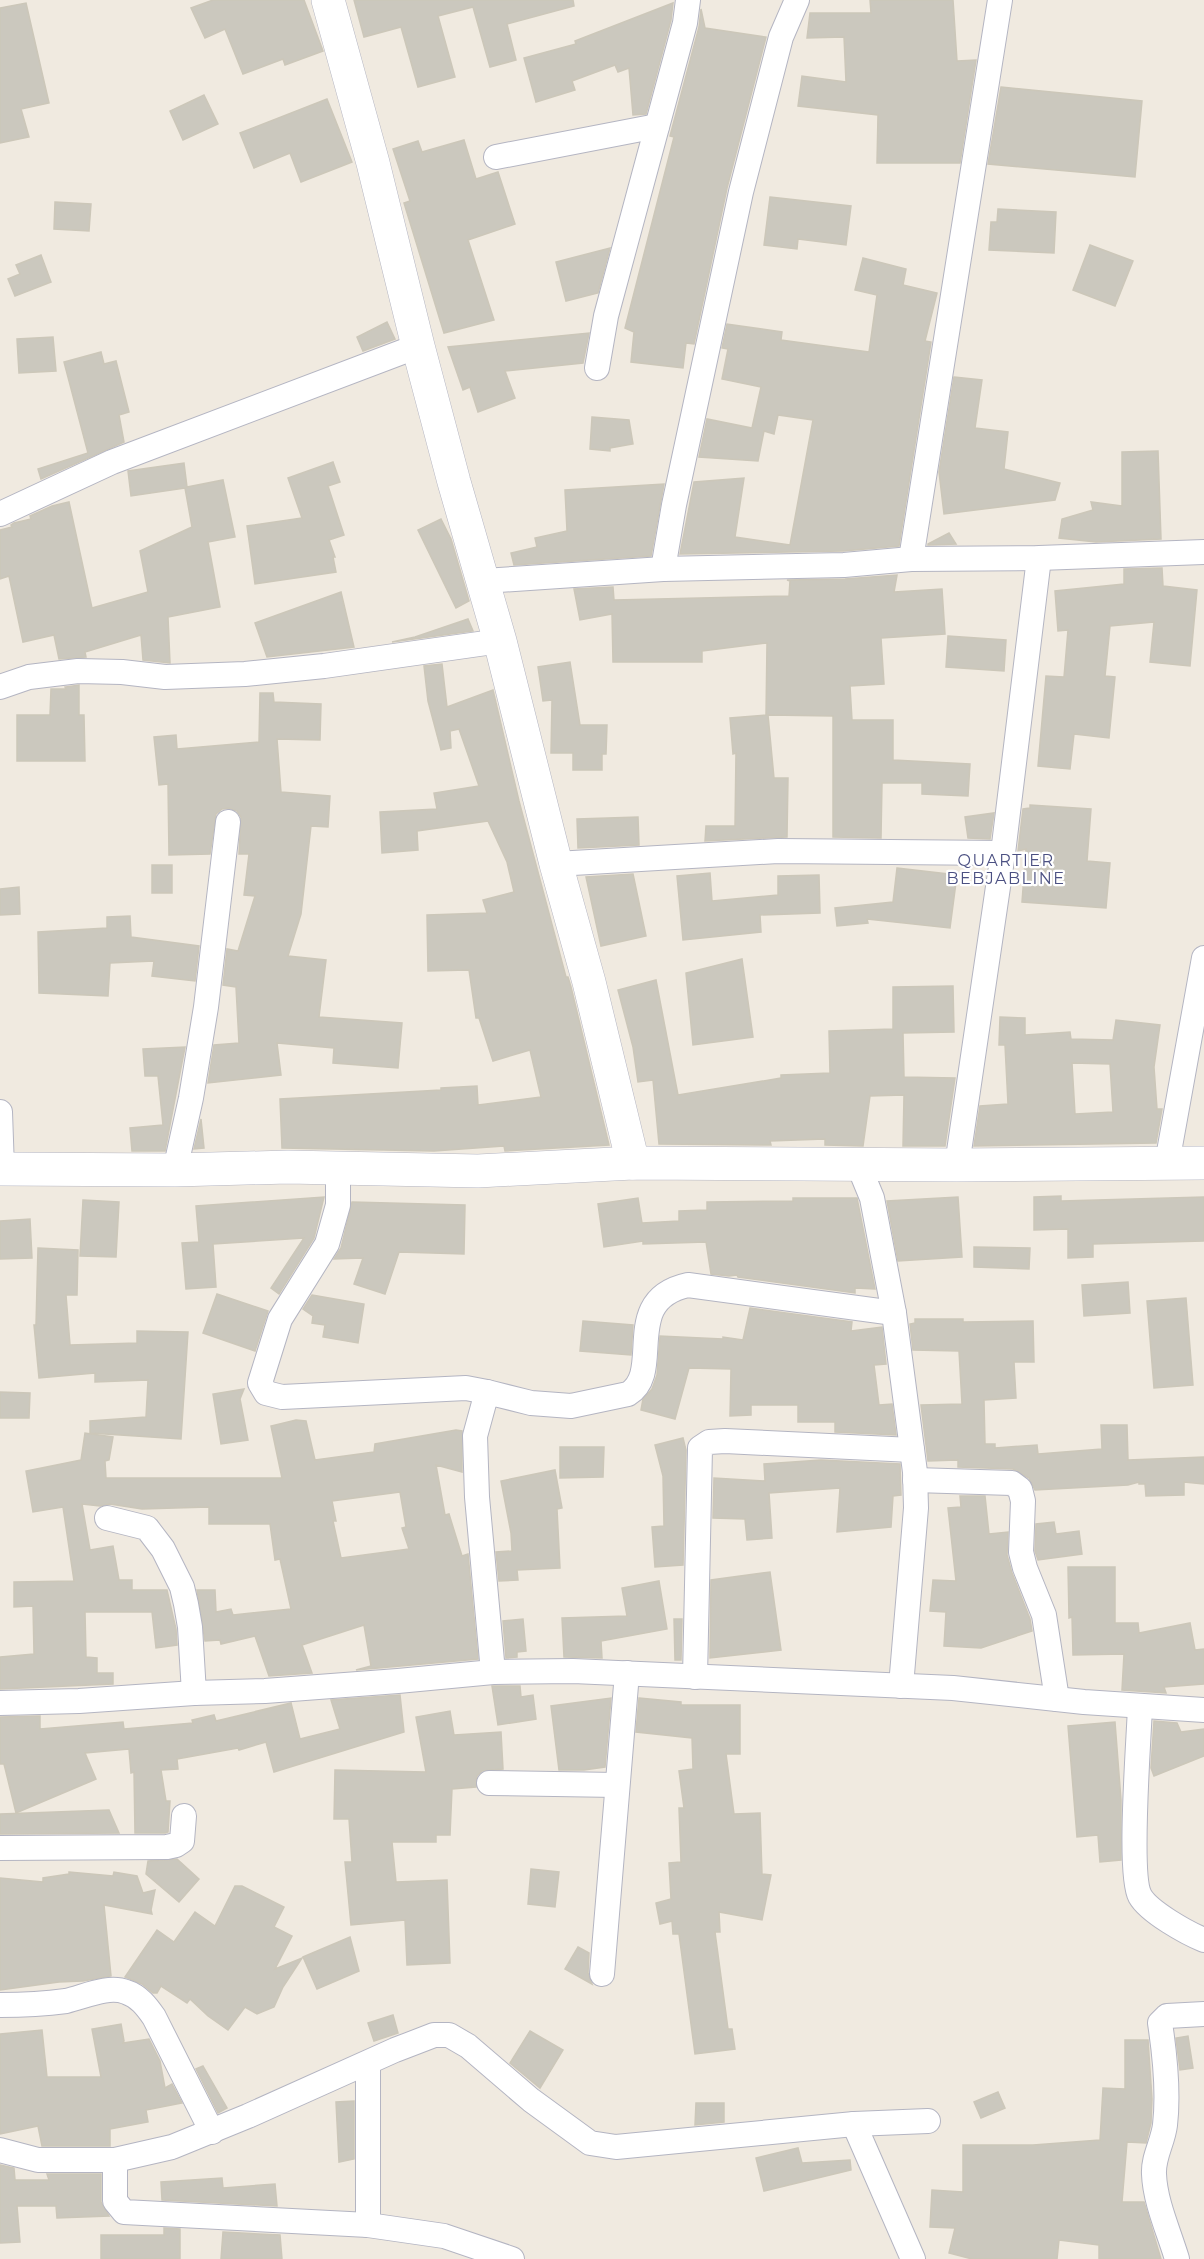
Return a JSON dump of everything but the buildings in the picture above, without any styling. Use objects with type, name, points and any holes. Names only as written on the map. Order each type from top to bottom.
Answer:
[{"type":"main road","points":[[328,0],[373,163],[454,482],[500,641],[556,864],[589,982],[633,1163]]},
{"type":"main road","points":[[1,1169],[338,1168],[478,1171],[633,1163],[957,1165],[1204,1163]]},
{"type":"street","points":[[597,368],[606,316],[684,23],[688,0]]},
{"type":"street","points":[[663,569],[674,505],[741,192],[781,37],[797,0]]},
{"type":"street","points":[[911,559],[1000,0]]},
{"type":"street","points":[[496,157],[657,126]]},
{"type":"street","points":[[0,514],[112,462],[418,345]]},
{"type":"street","points":[[484,581],[663,569],[844,565],[911,559],[1040,558],[1204,552]]},
{"type":"street","points":[[957,1165],[1003,853],[1040,558]]},
{"type":"street","points":[[0,687],[29,677],[78,671],[122,672],[165,677],[245,674],[324,666],[500,641]]},
{"type":"street","points":[[175,1170],[206,1007],[228,822]]},
{"type":"street","points":[[556,864],[778,852],[1003,853]]},
{"type":"street","points":[[1167,1162],[1204,958]]},
{"type":"street","points":[[0,1112],[1,1169]]},
{"type":"street","points":[[858,1164],[872,1198],[894,1313],[915,1480],[916,1508],[901,1686]]},
{"type":"street","points":[[338,1168],[338,1204],[334,1223],[323,1251],[280,1319],[260,1383],[266,1393],[282,1397],[466,1388],[531,1403],[571,1406],[628,1394],[639,1384],[643,1370],[647,1322],[661,1296],[675,1288],[688,1285],[894,1313]]},
{"type":"street","points":[[487,1392],[475,1436],[477,1497],[493,1672]]},
{"type":"street","points":[[695,1677],[700,1448],[709,1442],[725,1442],[912,1450]]},
{"type":"street","points":[[915,1480],[1012,1483],[1020,1489],[1023,1502],[1021,1552],[1044,1615],[1057,1699]]},
{"type":"street","points":[[107,1518],[147,1528],[153,1533],[167,1556],[182,1587],[186,1604],[190,1627],[194,1693]]},
{"type":"street","points":[[0,1703],[265,1691],[493,1672],[573,1671],[953,1688],[1057,1699],[1204,1710]]},
{"type":"street","points":[[602,1974],[627,1673]]},
{"type":"street","points":[[1140,1706],[1135,1846],[1138,1892],[1142,1899],[1159,1914],[1204,1940]]},
{"type":"street","points":[[489,1783],[617,1785]]},
{"type":"street","points":[[0,1848],[167,1847],[176,1845],[182,1840],[184,1816]]},
{"type":"street","points":[[0,2005],[34,2005],[111,1990],[126,1992],[141,2001],[154,2017],[212,2132]]},
{"type":"street","points":[[1177,2259],[1155,2188],[1156,2158],[1164,2131],[1167,2109],[1164,2045],[1160,2023],[1167,2016],[1204,2014]]},
{"type":"street","points":[[0,2150],[38,2160],[115,2160],[172,2147],[212,2132],[395,2050],[434,2035],[449,2035],[468,2046],[531,2100],[590,2143],[616,2147],[854,2124],[927,2121]]},
{"type":"street","points":[[368,2064],[368,2225]]},
{"type":"street","points":[[854,2124],[913,2259]]},
{"type":"street","points":[[115,2160],[116,2201],[118,2207],[124,2212],[368,2225],[444,2236],[512,2259]]},
{"type":"district","name":"QUARTIER BEBJABLINE","points":[[1006,869]]}]
